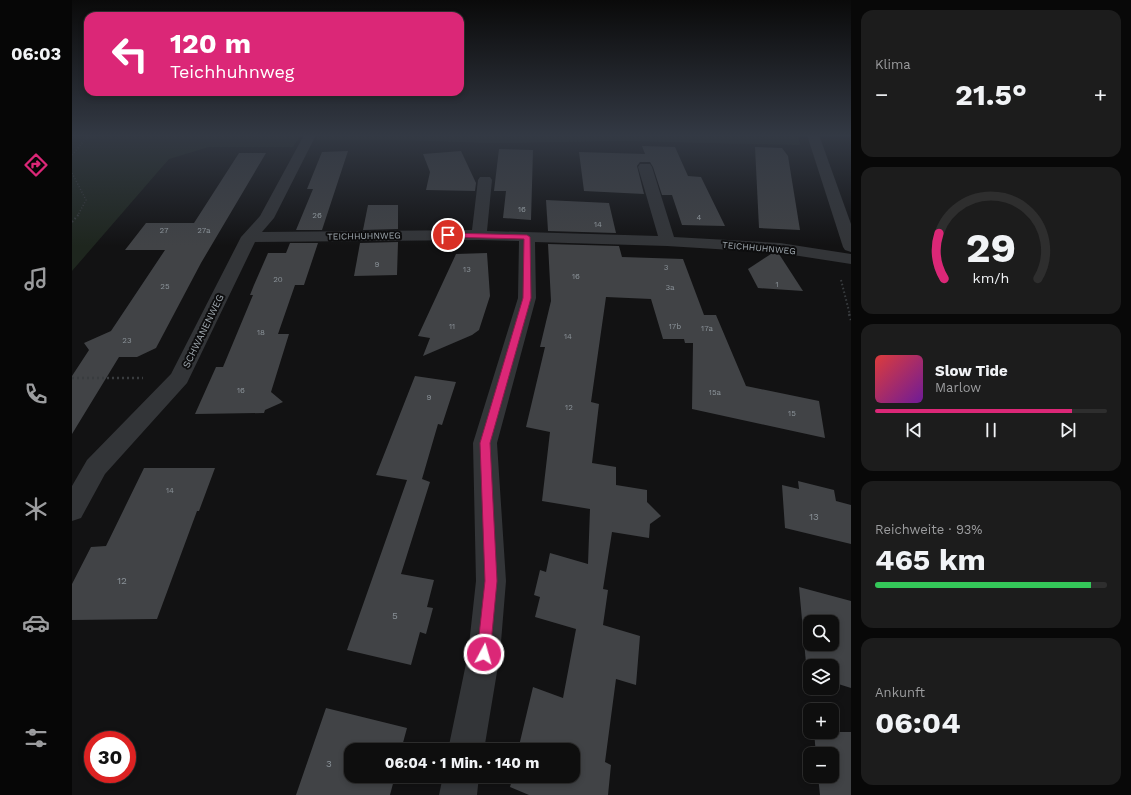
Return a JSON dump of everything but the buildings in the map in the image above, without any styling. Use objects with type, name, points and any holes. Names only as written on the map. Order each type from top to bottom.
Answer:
[{"type":"street","name":"SCHWANENWEG","points":[[72,510],[96,467],[179,378],[250,238],[266,218],[290,172]]},
{"type":"street","points":[[647,172],[667,241]]},
{"type":"street","points":[[826,172],[851,247]]},
{"type":"street","points":[[479,235],[485,180]]},
{"type":"street","name":"TEICHHUHNWEG","points":[[250,238],[479,235],[667,241],[780,248],[851,259]]},
{"type":"street","points":[[467,743],[484,654],[491,581],[485,443],[527,298],[527,237]]},
{"type":"street","points":[[458,795],[460,783]]},
{"type":"path","points":[[72,173],[86,200],[81,211],[72,222]]},
{"type":"path","points":[[72,378],[179,378]]},
{"type":"shaded area","points":[[72,172],[158,172],[72,271]]},
{"type":"route","points":[[448,235],[527,237],[527,298],[485,443],[491,581],[484,654]]}]
